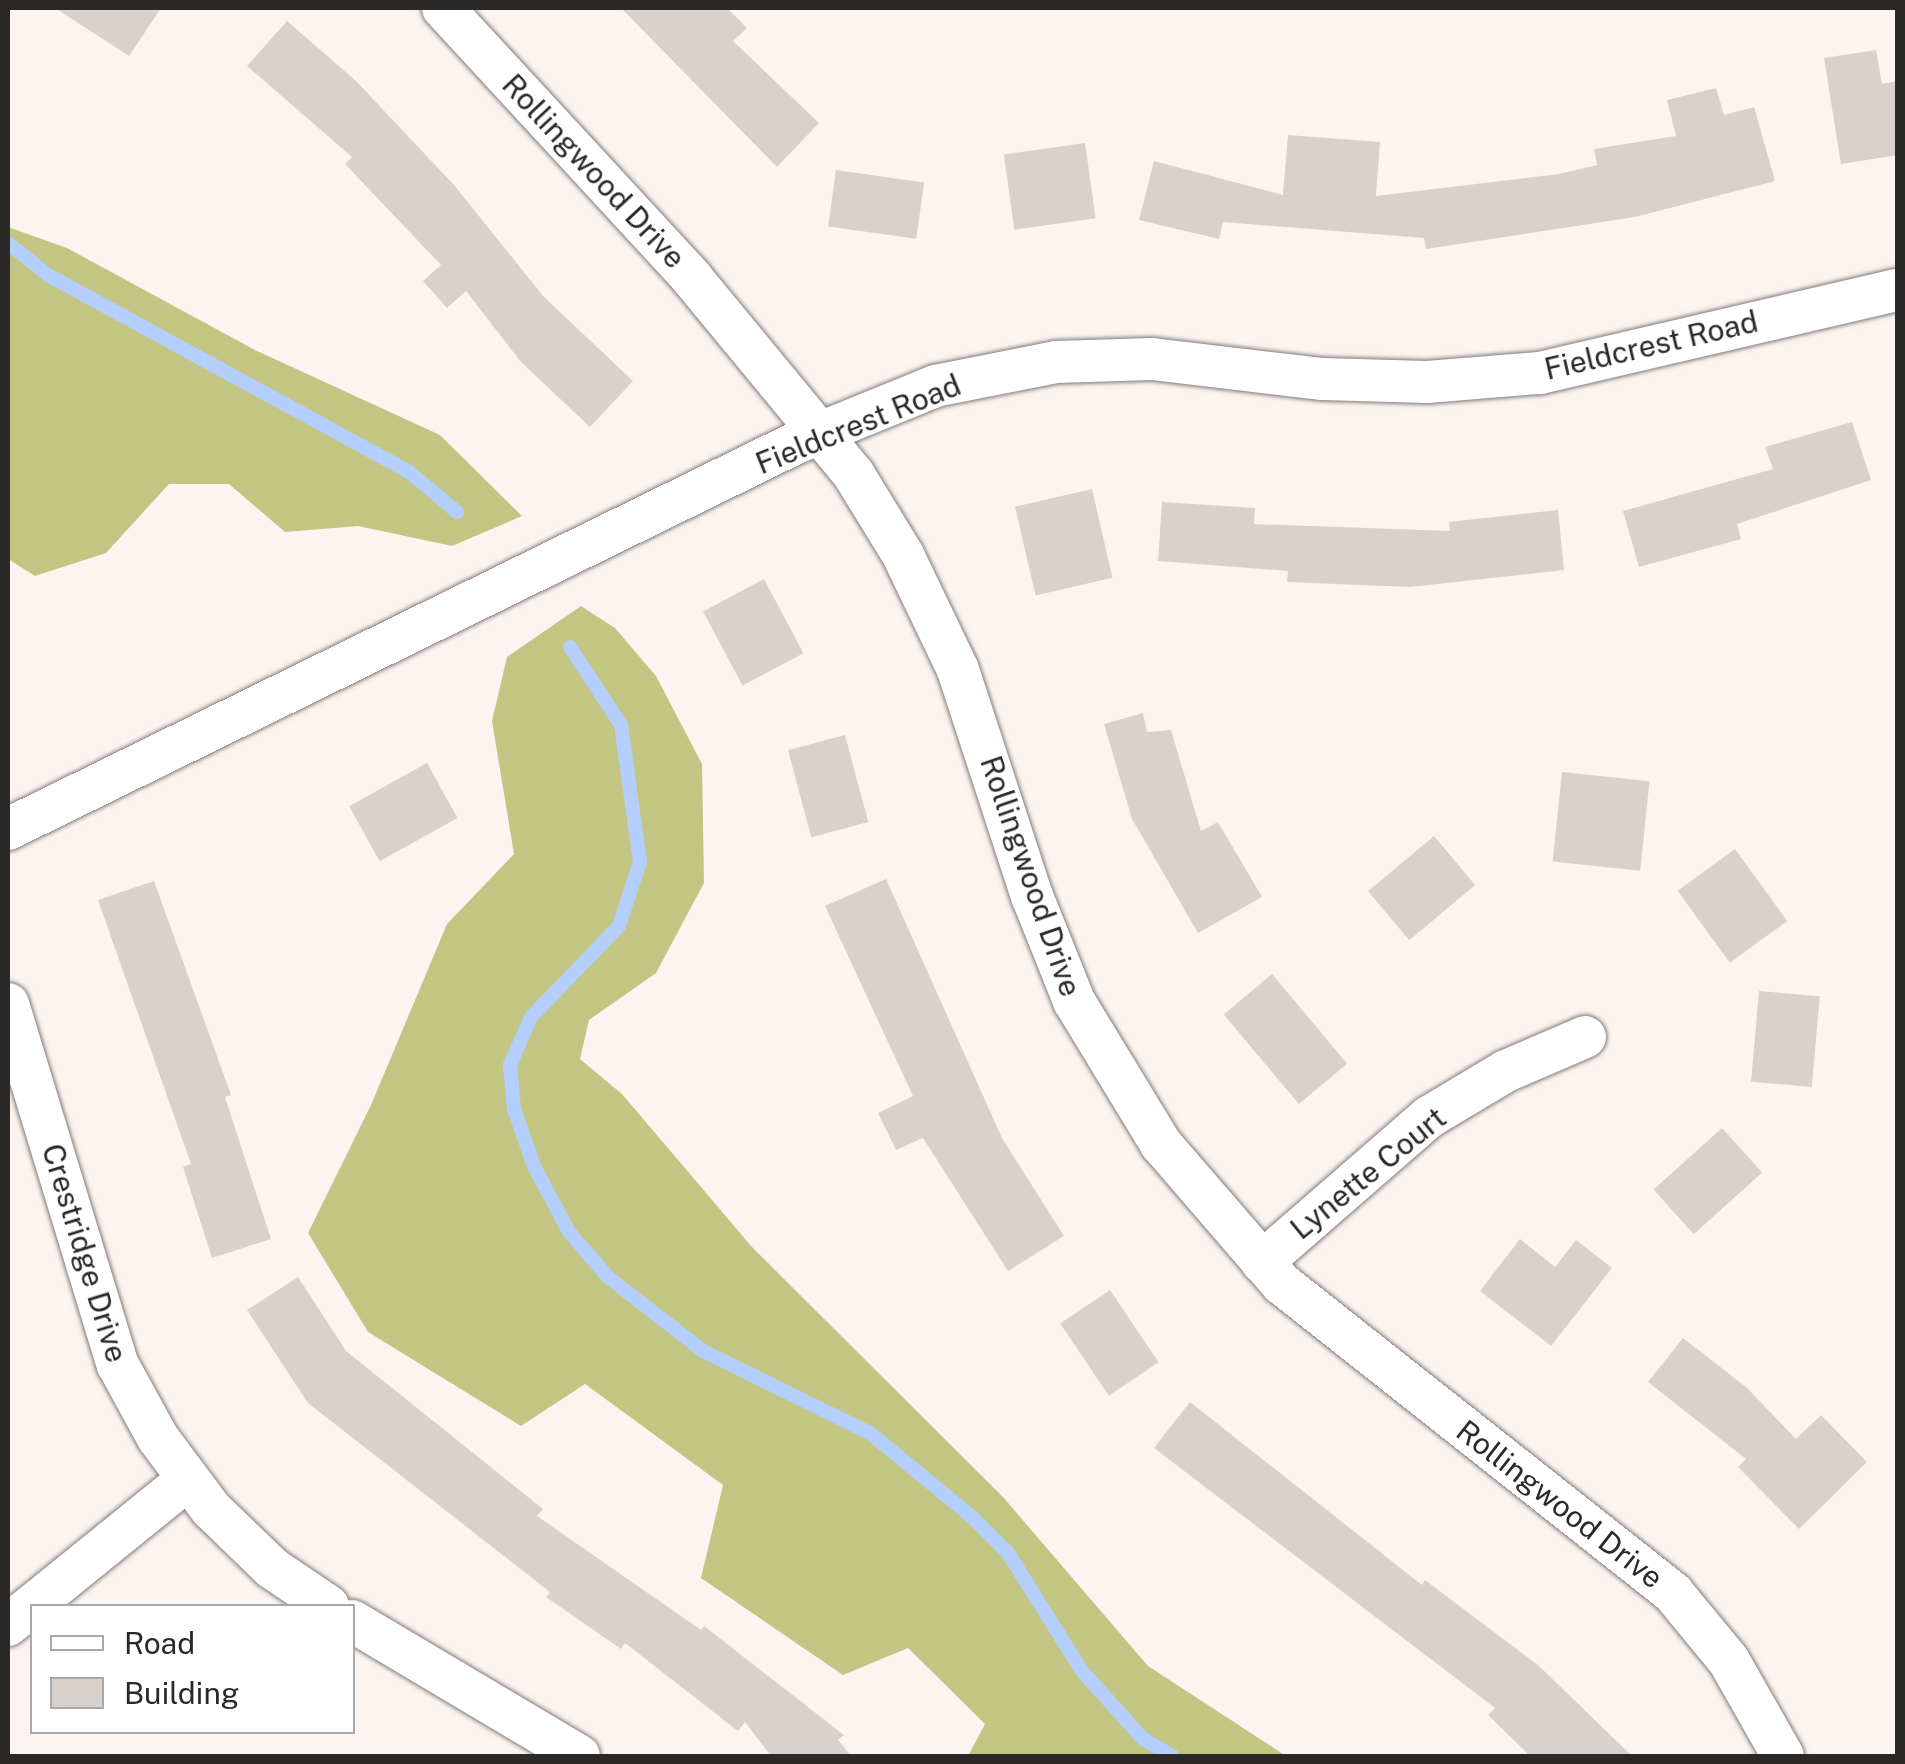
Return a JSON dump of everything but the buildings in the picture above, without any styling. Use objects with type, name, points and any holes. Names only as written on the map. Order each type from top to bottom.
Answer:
[{"type":"street","name":"Rollingwood Drive","points":[[443,8],[691,276],[823,432],[932,612],[982,738],[1032,896],[1090,1034],[1160,1144],[1262,1262],[1344,1337],[1640,1562],[1729,1660],[1783,1756]]},
{"type":"street","name":"Fieldcrest Road","points":[[8,829],[823,432],[935,386],[1056,362],[1152,359],[1323,379],[1427,382],[1540,373],[1898,290]]},
{"type":"street","name":"Crestridge Drive","points":[[8,1004],[102,1326],[150,1424],[187,1480],[272,1568],[325,1604]]},
{"type":"street","name":"Lynette Court","points":[[1262,1262],[1429,1117],[1506,1070],[1586,1036]]},
{"type":"street","points":[[33,1604],[187,1480]]},
{"type":"street","points":[[8,1624],[30,1606]]},
{"type":"street","points":[[355,1623],[580,1756]]},
{"type":"green space","points":[[8,227],[67,248],[255,350],[440,435],[522,516],[452,546],[358,526],[285,532],[229,484],[169,484],[106,553],[35,576],[8,559]]},
{"type":"green space","points":[[581,606],[615,628],[656,676],[702,764],[704,883],[656,973],[589,1020],[580,1059],[622,1094],[752,1247],[1003,1497],[1148,1666],[1286,1756],[968,1756],[985,1724],[908,1648],[843,1675],[701,1578],[723,1485],[585,1384],[521,1426],[368,1332],[308,1233],[371,1105],[447,924],[514,854],[492,721],[507,657]]},
{"type":"waterway","points":[[8,243],[48,275],[408,471],[457,512]]},
{"type":"waterway","points":[[570,647],[621,725],[640,862],[619,926],[531,1017],[510,1065],[514,1109],[534,1166],[569,1232],[608,1277],[703,1351],[870,1433],[972,1517],[1008,1553],[1082,1671],[1143,1739],[1172,1756]]}]
